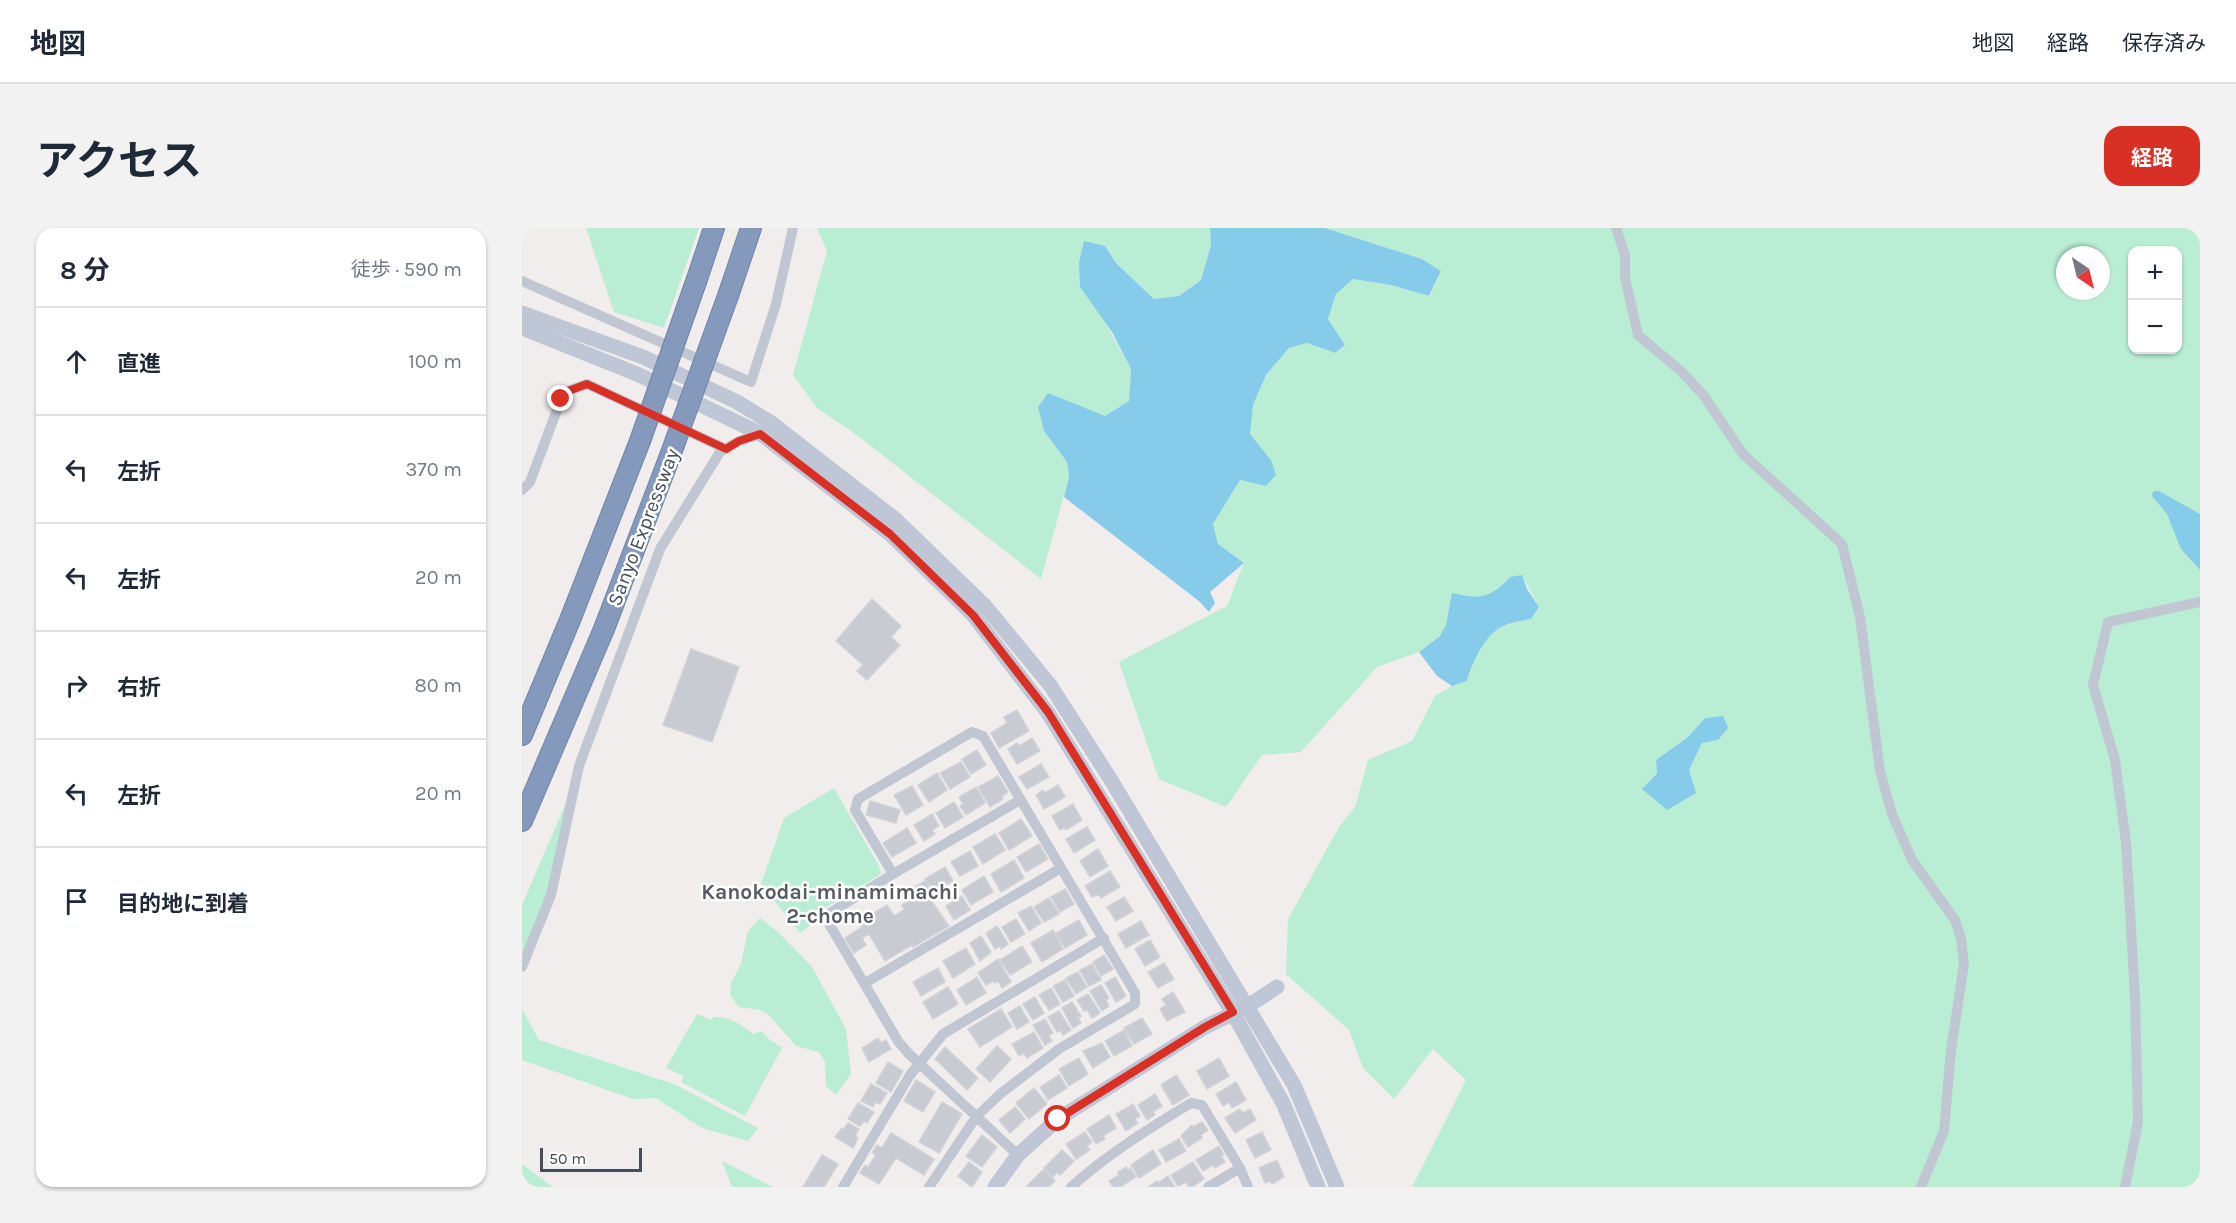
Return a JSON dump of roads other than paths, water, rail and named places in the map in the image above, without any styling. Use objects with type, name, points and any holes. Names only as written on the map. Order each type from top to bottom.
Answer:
[{"type":"highway","name":"Sanyo Expressway","points":[[522,735],[640,441],[714,228]]},
{"type":"highway","name":"Sanyo Expressway","points":[[522,821],[604,629],[670,456],[751,228]]},
{"type":"street","points":[[522,281],[751,382],[776,304],[793,228]]},
{"type":"street","points":[[1616,228],[1625,255],[1625,278],[1638,335],[1682,372],[1697,388],[1743,454],[1842,544],[1860,617],[1880,771],[1892,814],[1912,860],[1955,920],[1961,938],[1964,964],[1951,1050],[1944,1131],[1921,1187]]},
{"type":"street","points":[[522,313],[643,357],[737,402],[770,422],[895,519],[985,606],[1050,685],[1111,780],[1248,1006],[1294,1085],[1337,1187]]},
{"type":"street","points":[[522,328],[637,374],[760,434],[890,534],[973,615],[1048,712],[1233,1012],[1283,1103],[1318,1187]]},
{"type":"street","points":[[522,490],[530,482],[561,399],[568,391],[587,384],[726,449]]},
{"type":"street","points":[[522,967],[551,895],[579,766],[660,549],[720,452],[739,441],[760,434]]},
{"type":"street","points":[[2125,1187],[2138,1122],[2135,997],[2126,842],[2115,760],[2093,685],[2108,622],[2199,602]]},
{"type":"street","points":[[893,874],[855,810],[858,799],[972,732],[983,736],[1135,993],[1135,1004],[1059,1049],[1000,1094],[976,1117],[929,1187]]},
{"type":"street","points":[[1018,1155],[918,1063],[898,1041],[828,922],[830,914],[893,874],[1020,800]]},
{"type":"street","points":[[865,983],[1061,868]]},
{"type":"street","points":[[843,1187],[918,1063],[943,1034],[1104,939]]},
{"type":"street","points":[[995,1187],[1018,1155],[1058,1119],[1205,1027],[1248,1006],[1277,987]]},
{"type":"street","points":[[1071,1187],[1097,1163],[1128,1141],[1191,1103],[1202,1105],[1240,1168],[1248,1187]]},
{"type":"street","points":[[1208,1187],[1240,1168]]},
{"type":"water","points":[[1210,228],[1325,228],[1422,259],[1441,271],[1429,296],[1391,285],[1353,279],[1336,294],[1328,319],[1345,345],[1335,353],[1307,343],[1289,348],[1266,375],[1253,405],[1250,434],[1271,460],[1276,475],[1266,486],[1240,480],[1213,524],[1218,544],[1244,563],[1210,592],[1215,603],[1209,612],[1200,602],[1064,497],[1069,477],[1067,462],[1044,431],[1038,407],[1048,393],[1105,416],[1129,401],[1131,369],[1112,332],[1080,287],[1079,263],[1084,241],[1105,246],[1116,263],[1154,299],[1179,296],[1201,280],[1211,245]]},
{"type":"water","points":[[2153,491],[2159,491],[2200,514],[2200,570],[2181,549],[2167,514],[2152,496]]},
{"type":"water","points":[[1522,575],[1527,589],[1539,607],[1531,619],[1506,625],[1490,635],[1472,666],[1467,681],[1452,686],[1437,676],[1419,652],[1440,636],[1446,625],[1452,593],[1484,596],[1496,590],[1510,577]]},
{"type":"water","points":[[1723,716],[1728,728],[1718,740],[1702,743],[1689,770],[1696,793],[1667,810],[1642,789],[1657,773],[1656,760],[1688,737],[1705,718]]},
{"type":"district","name":"Kanokodai-minamimachi 2-chome","points":[[830,904]]}]
